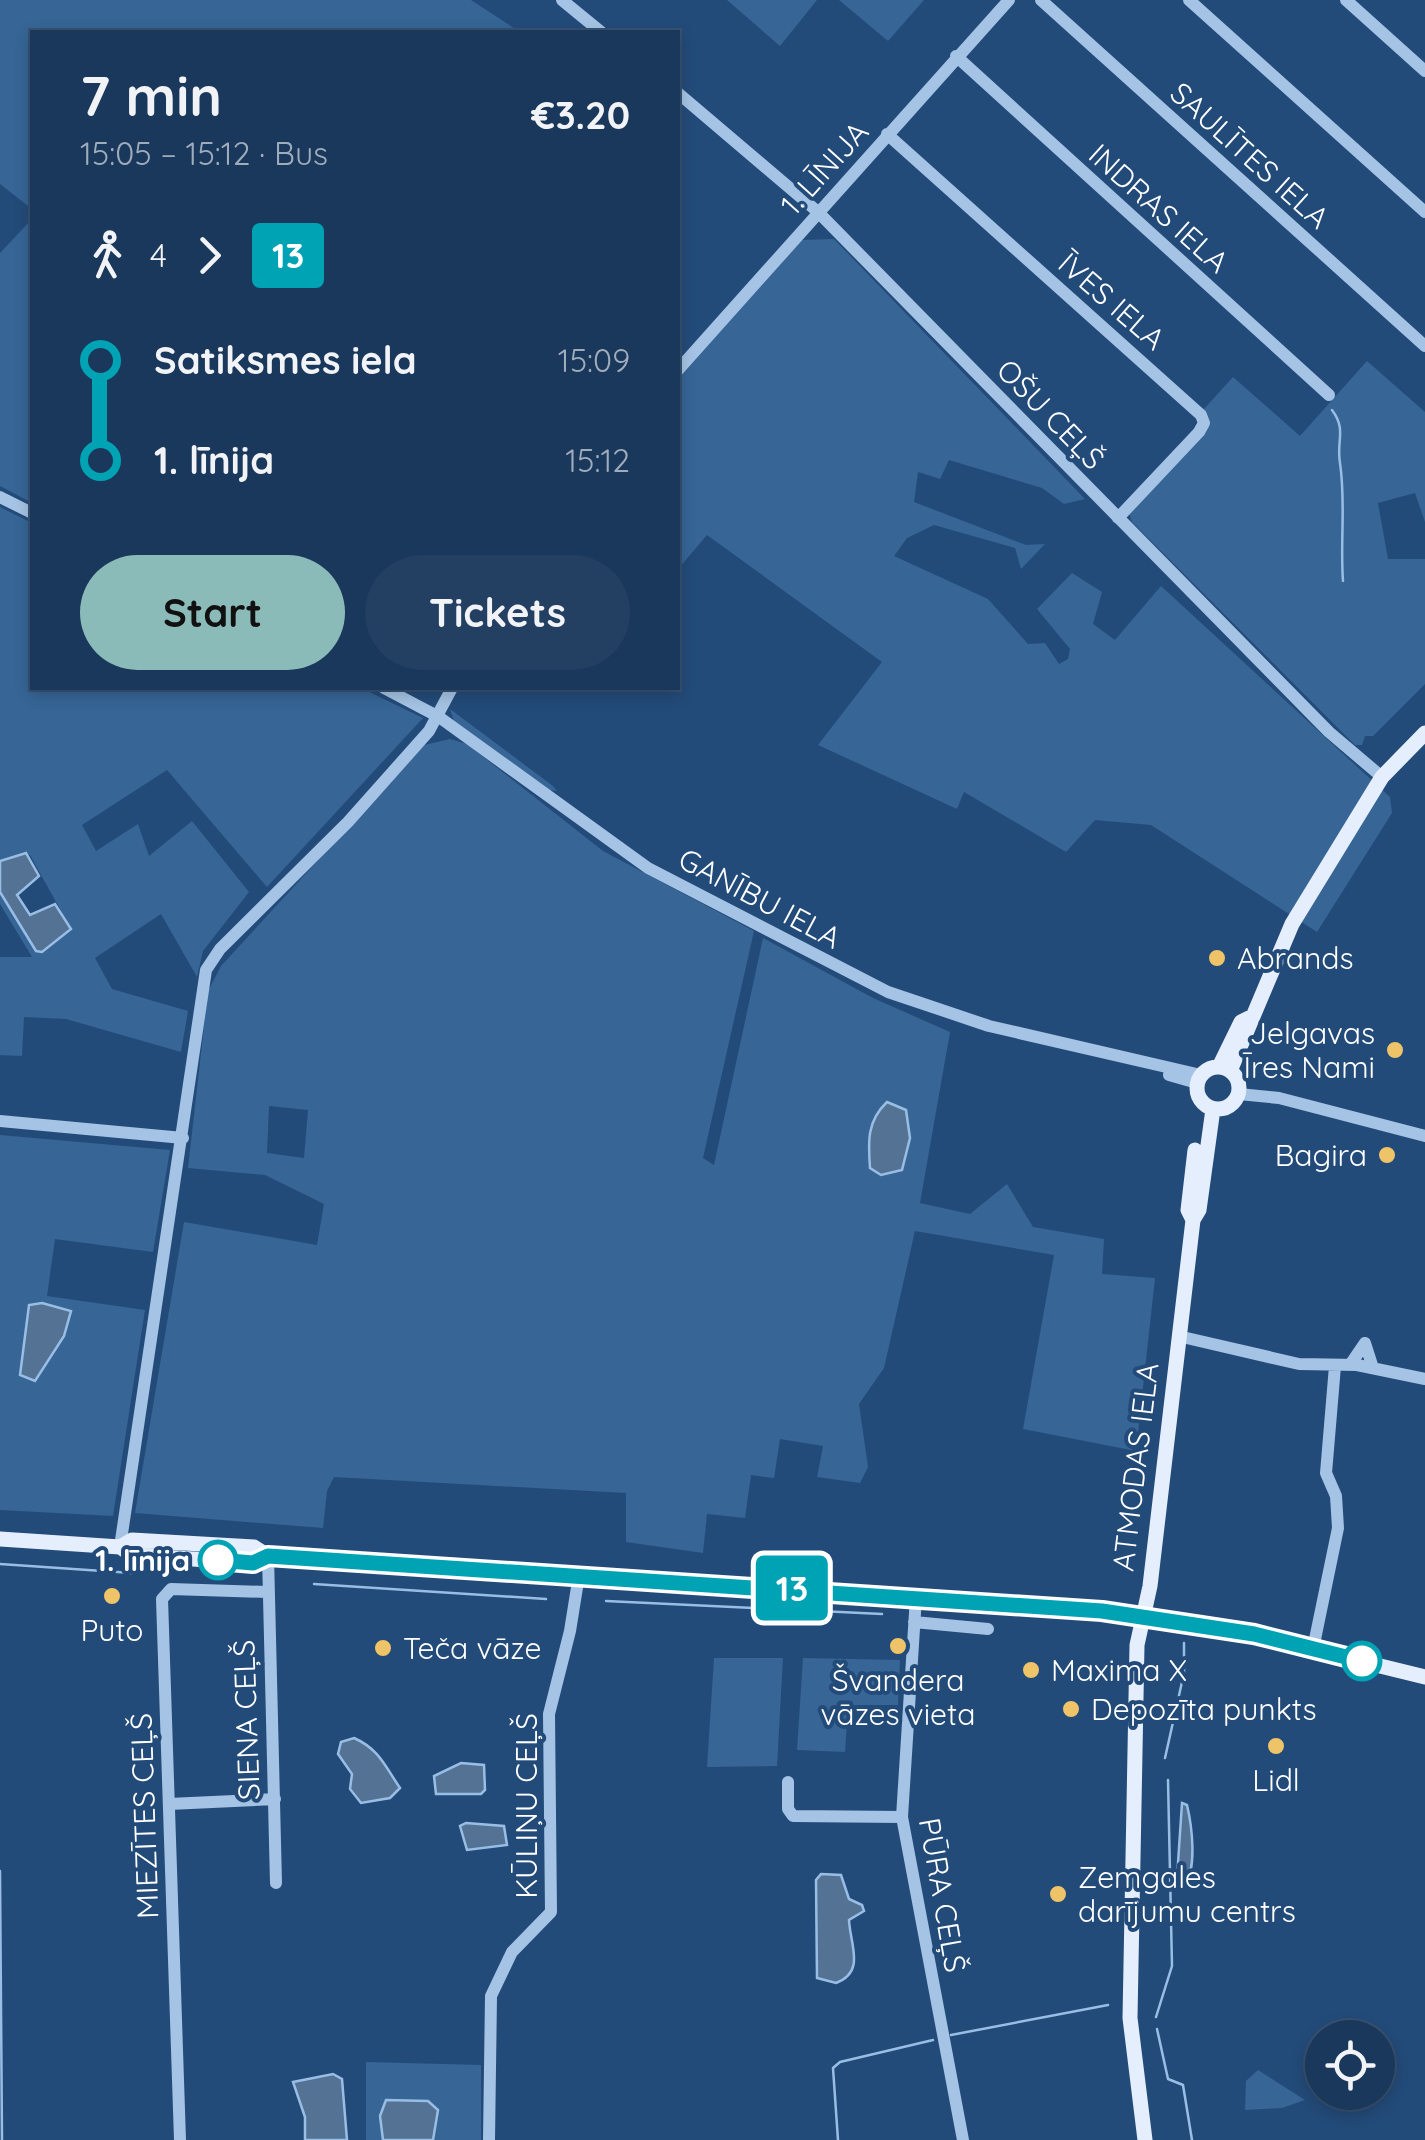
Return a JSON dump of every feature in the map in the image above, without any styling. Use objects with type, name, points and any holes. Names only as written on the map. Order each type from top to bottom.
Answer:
[{"type":"main road","points":[[1232,1079],[1199,1079],[1208,1106],[1232,1105],[1241,1022],[1250,1018],[1292,924],[1382,777],[1425,734]]},
{"type":"main road","name":"ATMODAS IELA","points":[[1145,2140],[1130,2018],[1141,1616],[1150,1586],[1193,1220],[1188,1210],[1208,1106]]},
{"type":"main road","points":[[0,1539],[120,1547],[132,1540],[254,1547],[268,1556],[916,1597],[1141,1616],[1313,1648],[1425,1677]]},
{"type":"street","points":[[562,0],[599,30]]},
{"type":"street","name":"1. LĪNIJA","points":[[680,368],[1008,0]]},
{"type":"street","name":"SAULĪTES IELA","points":[[1042,0],[1425,346]]},
{"type":"street","points":[[1189,0],[1425,212]]},
{"type":"street","points":[[1346,0],[1425,71]]},
{"type":"street","name":"INDRAS IELA","points":[[956,56],[1329,395]]},
{"type":"street","name":"OŠU CEĻŠ","points":[[680,95],[818,212],[1328,732],[1382,777]]},
{"type":"street","name":"ĪVES IELA","points":[[887,134],[1201,415],[1204,423],[1199,432],[1118,518]]},
{"type":"street","points":[[0,496],[30,512]]},
{"type":"street","name":"GANĪBU IELA","points":[[388,690],[438,717],[648,868],[888,992],[989,1026],[1199,1079]]},
{"type":"street","points":[[120,1547],[206,970],[220,949],[348,822],[438,717],[451,690]]},
{"type":"street","points":[[1232,1079],[1279,1098],[1425,1136]]},
{"type":"street","points":[[0,1121],[183,1138]]},
{"type":"street","points":[[1178,1336],[1299,1364],[1350,1365],[1425,1379]]},
{"type":"street","points":[[1350,1365],[1365,1343],[1373,1368]]},
{"type":"street","points":[[1313,1648],[1338,1528],[1336,1496],[1326,1474],[1334,1366]]},
{"type":"street","name":"SIENA CEĻŠ","points":[[268,1556],[276,1883]]},
{"type":"street","name":"KŪLIŅU CEĻŠ","points":[[488,2140],[489,2016],[496,1978],[512,1952],[551,1912],[549,1714],[570,1631],[579,1575]]},
{"type":"street","name":"MIEZĪTES CEĻŠ","points":[[180,2140],[162,1599],[171,1589],[266,1592]]},
{"type":"street","name":"PŪRA CEĻŠ","points":[[916,1597],[902,1817],[963,2140]]},
{"type":"street","points":[[914,1622],[988,1629]]},
{"type":"street","points":[[788,1782],[788,1809],[794,1816],[902,1817]]},
{"type":"street","points":[[169,1804],[275,1800]]},
{"type":"shaded area","points":[[0,0],[471,0],[517,30],[30,30],[30,207],[0,184]]},
{"type":"shaded area","points":[[727,0],[817,0],[780,46]]},
{"type":"shaded area","points":[[839,0],[924,0],[888,41]]},
{"type":"shaded area","points":[[30,221],[30,502],[0,486],[0,253]]},
{"type":"shaded area","points":[[834,239],[1085,499],[1064,504],[1042,488],[949,460],[940,479],[918,472],[914,502],[1026,545],[1045,544],[1021,569],[1015,548],[934,525],[907,538],[894,556],[988,599],[1028,644],[1045,643],[1059,664],[1068,659],[1070,649],[1037,609],[1072,573],[1102,592],[1093,624],[1115,640],[1161,586],[1390,797],[1392,813],[1317,932],[1151,825],[1095,820],[1066,852],[964,792],[957,809],[818,745],[882,662],[707,535],[680,567],[680,375],[802,240]]},
{"type":"shaded area","points":[[1367,361],[1425,412],[1425,522],[1415,493],[1378,503],[1388,559],[1425,559],[1425,684],[1373,736],[1365,736],[1362,745],[1355,745],[1132,522],[1129,513],[1210,425],[1203,410],[1233,377],[1300,436]]},
{"type":"shaded area","points":[[0,507],[30,522],[30,690],[365,690],[423,718],[267,887],[167,770],[82,825],[96,851],[138,824],[149,856],[192,821],[249,892],[203,951],[197,977],[161,914],[95,958],[112,989],[188,1011],[181,1052],[66,1019],[24,1017],[22,1056],[0,1055],[0,957],[32,957],[0,904],[0,892],[36,951],[71,929],[30,855],[0,861]]},
{"type":"shaded area","points":[[450,709],[557,791],[549,790],[454,721]]},
{"type":"shaded area","points":[[450,739],[467,744],[603,851],[754,931],[703,1158],[714,1165],[763,938],[873,998],[950,1032],[920,1203],[970,1214],[1007,1184],[1033,1227],[1104,1239],[1102,1274],[1155,1278],[1136,1451],[1023,1429],[1054,1255],[915,1231],[884,1368],[859,1404],[868,1467],[860,1483],[817,1477],[823,1446],[780,1439],[774,1478],[751,1475],[745,1518],[707,1514],[703,1553],[626,1542],[626,1493],[334,1477],[327,1491],[323,1528],[135,1513],[184,1222],[317,1245],[324,1204],[265,1175],[188,1168],[208,991],[221,966],[424,745]],"holes":[[[269,1106],[308,1110],[304,1158],[267,1153]]]},
{"type":"shaded area","points":[[26,853],[39,876],[17,895],[30,915],[55,904],[71,929],[42,952],[36,951],[0,892],[0,861]]},
{"type":"shaded area","points":[[887,1102],[906,1110],[910,1138],[902,1170],[881,1175],[870,1168],[869,1140],[872,1124]]},
{"type":"shaded area","points":[[0,1135],[170,1150],[153,1252],[55,1239],[47,1296],[145,1310],[113,1516],[0,1510]]},
{"type":"shaded area","points":[[42,1303],[71,1311],[64,1336],[35,1381],[20,1375],[29,1305]]},
{"type":"shaded area","points":[[714,1658],[783,1658],[777,1766],[707,1767]]},
{"type":"shaded area","points":[[803,1658],[900,1660],[898,1705],[848,1705],[845,1752],[797,1750]]},
{"type":"shaded area","points":[[354,1738],[376,1753],[400,1788],[390,1798],[361,1803],[350,1789],[352,1774],[338,1754],[341,1742]]},
{"type":"shaded area","points":[[461,1763],[484,1765],[485,1790],[481,1794],[436,1794],[434,1776]]},
{"type":"shaded area","points":[[1182,1803],[1187,1805],[1192,1846],[1185,1886],[1177,1878]]},
{"type":"shaded area","points":[[460,1826],[504,1826],[507,1845],[467,1850]]},
{"type":"shaded area","points":[[821,1874],[841,1875],[849,1899],[862,1905],[864,1911],[849,1920],[854,1965],[836,1983],[817,1978],[816,1880]]},
{"type":"shaded area","points":[[366,2062],[481,2065],[481,2140],[366,2140]]},
{"type":"shaded area","points":[[1258,2070],[1305,2100],[1282,2108],[1245,2110],[1246,2081]]},
{"type":"shaded area","points":[[333,2074],[342,2079],[347,2140],[305,2140],[305,2117],[293,2082]]},
{"type":"shaded area","points":[[386,2100],[428,2101],[438,2110],[433,2140],[383,2140],[380,2116]]},
{"type":"waterway","points":[[1332,410],[1340,430],[1343,581]]},
{"type":"waterway","points":[[0,1564],[132,1573]]},
{"type":"waterway","points":[[314,1584],[546,1599]]},
{"type":"waterway","points":[[606,1601],[882,1614]]},
{"type":"waterway","points":[[1165,1758],[1184,1673],[1184,1643]]},
{"type":"waterway","points":[[1156,2017],[1172,1966],[1168,1780]]},
{"type":"waterway","points":[[0,1871],[2,2140]]},
{"type":"waterway","points":[[951,2035],[1108,2005]]},
{"type":"waterway","points":[[1157,2029],[1168,2079],[1183,2085],[1192,2140]]},
{"type":"waterway","points":[[838,2140],[833,2068],[840,2062],[933,2040]]},
{"type":"bus line","name":"13","points":[[218,1560],[253,1563],[268,1556],[1094,1610],[1254,1634],[1362,1661]]},
{"type":"place","name":"Abrands","points":[[1217,958]]},
{"type":"place","name":"Jelgavas Īres Nami","points":[[1395,1050]]},
{"type":"place","name":"Bagira","points":[[1387,1155]]},
{"type":"place","name":"1. līnija","points":[[218,1560]]},
{"type":"place","name":"Puto","points":[[112,1596]]},
{"type":"place","name":"Švandera vāzes vieta","points":[[898,1646]]},
{"type":"place","name":"Teča vāze","points":[[383,1648]]},
{"type":"place","name":"Maxima X","points":[[1031,1670]]},
{"type":"place","name":"Depozīta punkts","points":[[1071,1709]]},
{"type":"place","name":"Lidl","points":[[1276,1746]]},
{"type":"place","name":"Zemgales darījumu centrs","points":[[1058,1894]]}]
